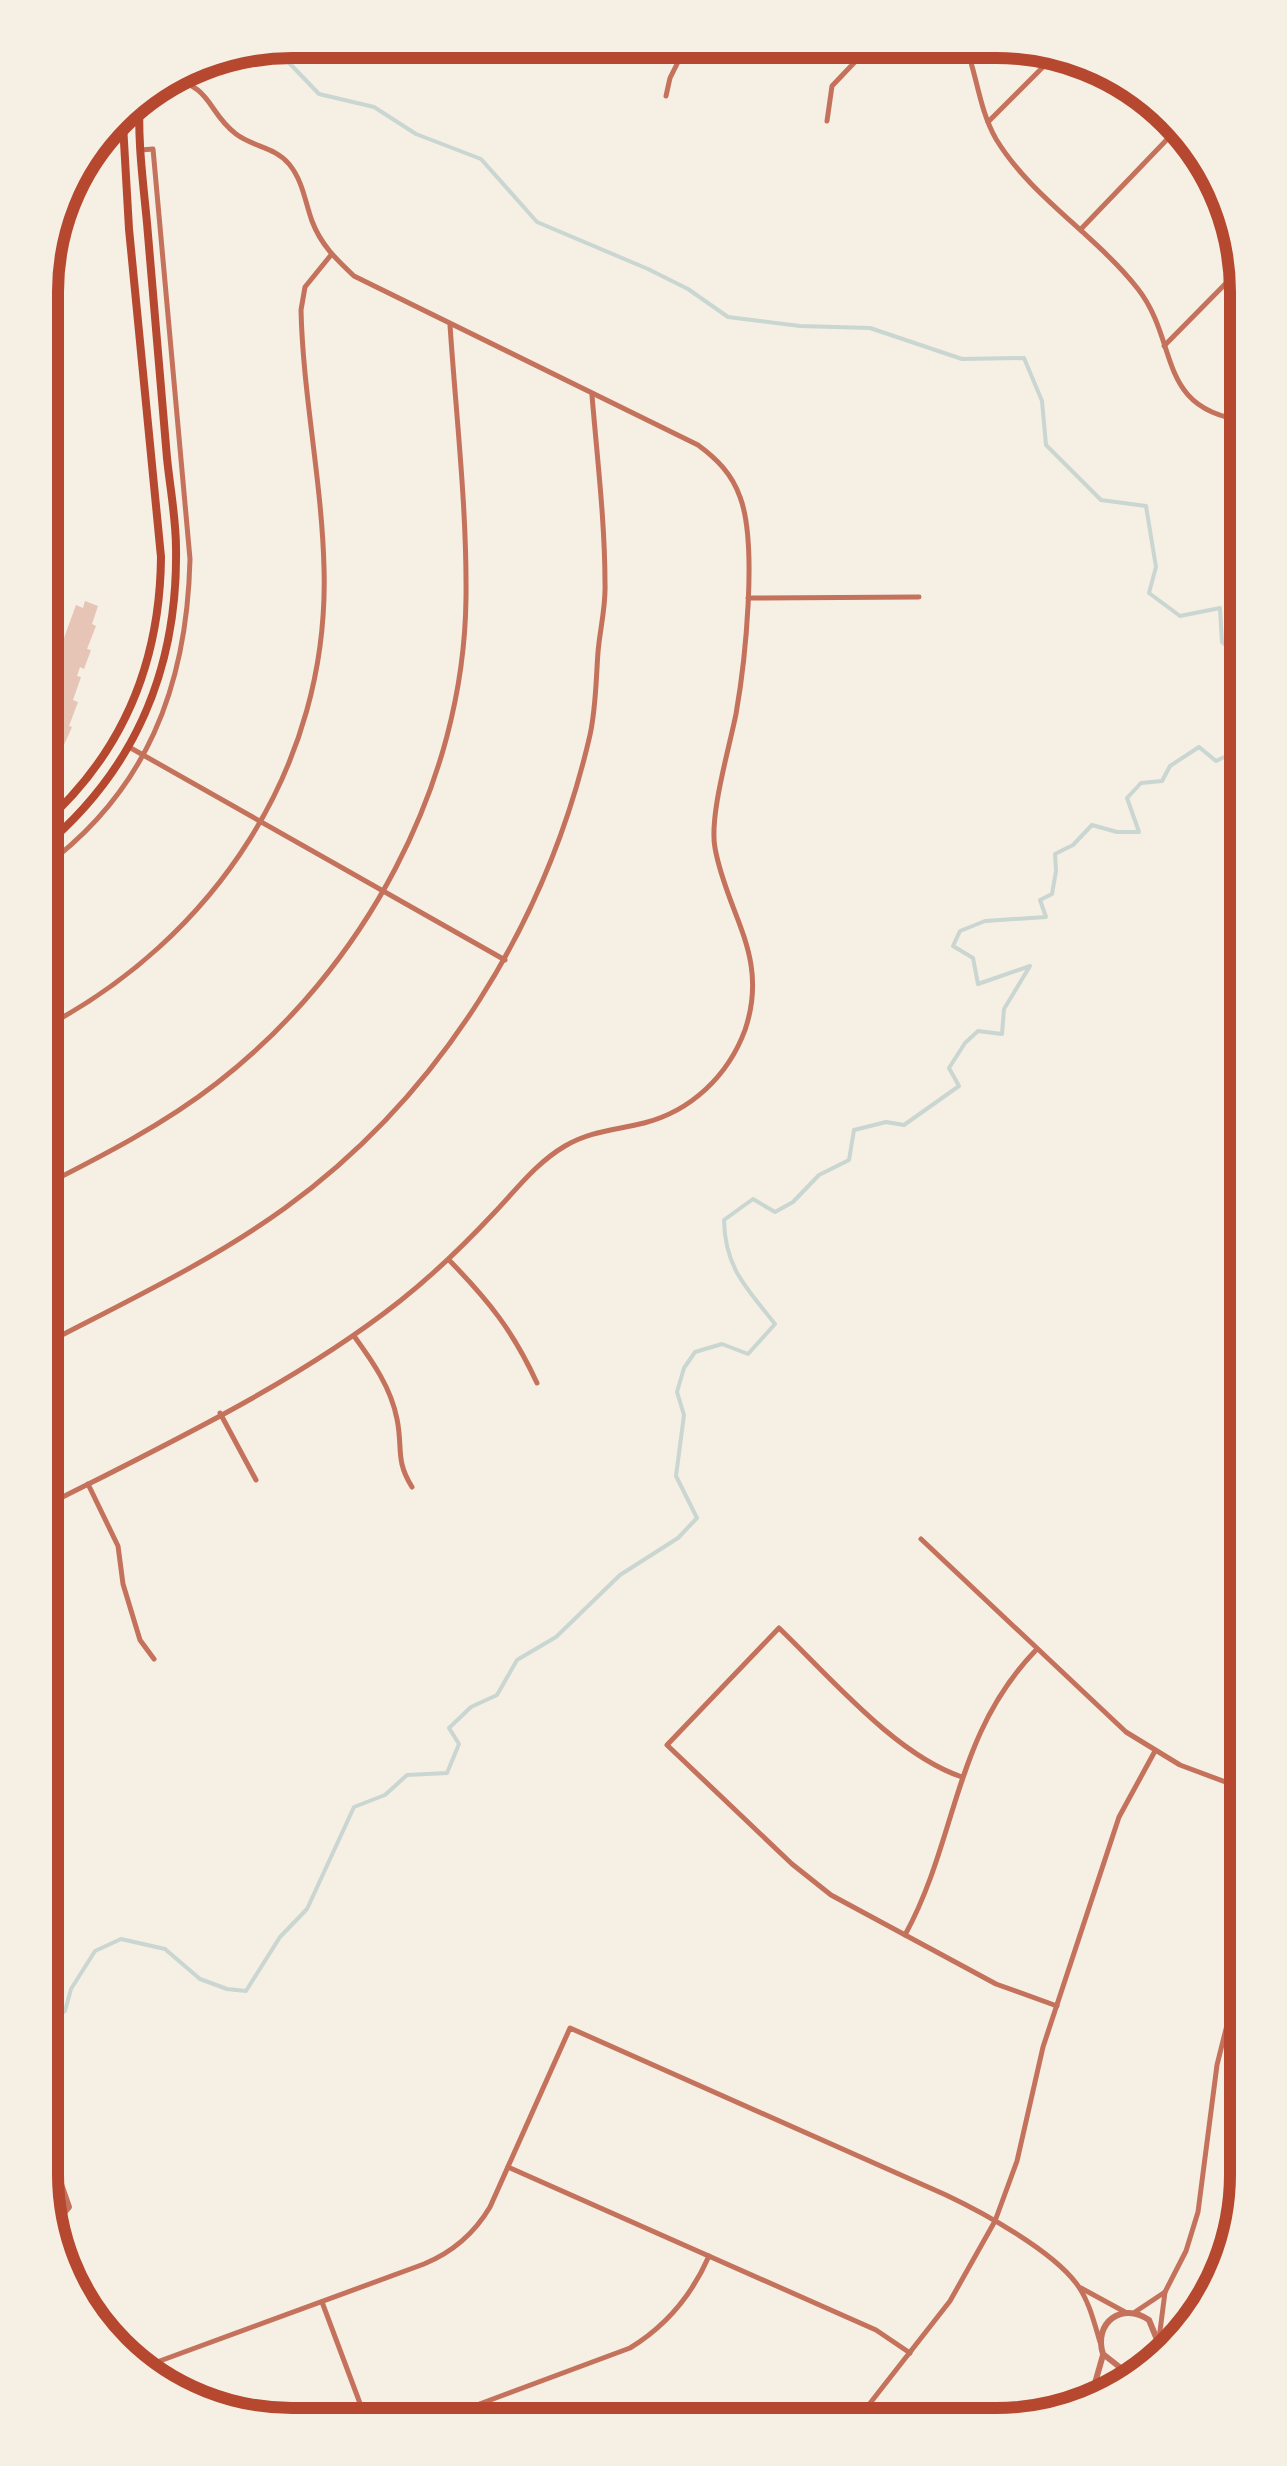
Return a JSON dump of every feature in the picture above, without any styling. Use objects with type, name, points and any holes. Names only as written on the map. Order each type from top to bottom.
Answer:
[{"type":"main road","points":[[58,835],[104,784],[129,747],[167,653],[175,600],[176,545],[140,113]]},
{"type":"main road","points":[[58,809],[90,775],[130,710],[154,642],[160,585],[161,558],[128,230],[123,130]]},
{"type":"main road","points":[[115,737],[129,747]]},
{"type":"street","points":[[666,96],[680,58]]},
{"type":"street","points":[[827,122],[832,86],[859,58]]},
{"type":"street","points":[[969,58],[988,122],[1011,159],[1142,294],[1160,328],[1176,381],[1188,395],[1216,414],[1230,417]]},
{"type":"street","points":[[988,122],[1046,64]]},
{"type":"street","points":[[58,1499],[354,1336],[449,1260],[541,1162],[565,1146],[591,1133],[671,1114],[695,1100],[724,1070],[744,1034],[750,1001],[751,954],[723,880],[714,836],[740,694],[748,598],[746,522],[741,499],[724,467],[698,444],[376,288],[331,255],[320,240],[302,184],[290,164],[273,150],[233,132],[203,92],[187,83]]},
{"type":"street","points":[[1081,229],[1170,136]]},
{"type":"street","points":[[58,857],[104,814],[144,756],[181,660],[189,606],[190,559],[154,149],[141,150]]},
{"type":"street","points":[[58,1020],[111,988],[174,936],[224,880],[262,822],[294,746],[316,675],[324,568],[301,310],[305,287],[331,255]]},
{"type":"street","points":[[1164,346],[1229,280]]},
{"type":"street","points":[[58,1179],[148,1131],[218,1082],[267,1040],[318,988],[352,942],[416,823],[451,715],[466,601],[450,324]]},
{"type":"street","points":[[58,1337],[238,1240],[336,1166],[419,1083],[505,960],[562,831],[591,732],[606,583],[592,394]]},
{"type":"street","points":[[748,598],[919,596]]},
{"type":"street","points":[[129,747],[505,960]]},
{"type":"street","points":[[449,1260],[484,1295],[517,1340],[537,1383]]},
{"type":"street","points":[[354,1336],[391,1396],[398,1423],[400,1468],[412,1487]]},
{"type":"street","points":[[220,1413],[256,1480]]},
{"type":"street","points":[[88,1484],[118,1546],[128,1603],[140,1640],[154,1660]]},
{"type":"street","points":[[920,1539],[1104,1713],[1155,1751],[1229,1784]]},
{"type":"street","points":[[962,1777],[910,1752],[779,1628],[667,1745],[807,1877],[844,1902],[996,1984],[1057,2006]]},
{"type":"street","points":[[905,1936],[988,1712],[1008,1681],[1037,1650]]},
{"type":"street","points":[[866,2408],[960,2287],[995,2221],[1014,2169],[1034,2079],[1122,1810],[1155,1751]]},
{"type":"street","points":[[1158,2343],[1165,2292],[1188,2246],[1198,2212],[1216,2065],[1229,2014]]},
{"type":"street","points":[[154,2363],[426,2264],[456,2246],[484,2216],[570,2028],[950,2196],[1043,2254],[1078,2287],[1126,2312]]},
{"type":"street","points":[[508,2168],[876,2330],[910,2354]]},
{"type":"street","points":[[58,2174],[70,2207],[62,2216]]},
{"type":"street","points":[[472,2408],[604,2360],[638,2342],[665,2322],[684,2300],[710,2256]]},
{"type":"street","points":[[1078,2287],[1092,2314],[1103,2354],[1093,2386]]},
{"type":"street","points":[[1135,2312],[1165,2292]]},
{"type":"street","points":[[322,2302],[362,2408]]},
{"type":"street","points":[[1100,2342],[1110,2319],[1135,2312],[1150,2320],[1156,2344]]},
{"type":"street","points":[[1103,2354],[1122,2369],[1108,2379]]},
{"type":"building","points":[[85,601],[98,606],[92,624],[96,626],[84,669],[80,667],[77,676],[81,677],[73,700],[78,702],[69,726],[72,727],[58,758],[58,654],[76,605],[83,608]]},
{"type":"waterway","points":[[285,58],[319,94],[374,107],[416,134],[481,159],[537,222],[648,269],[688,289],[728,317],[800,326],[870,328],[962,359],[1024,358],[1042,401],[1046,445],[1101,500],[1146,506],[1156,567],[1149,593],[1180,616],[1220,608],[1222,642],[1230,649]]},
{"type":"waterway","points":[[58,2016],[65,2011],[71,1989],[95,1951],[121,1939],[165,1949],[200,1979],[246,1991],[280,1937],[307,1909],[354,1807],[385,1795],[407,1775],[447,1773],[459,1744],[449,1728],[471,1707],[497,1695],[517,1660],[556,1637],[620,1575],[678,1538],[697,1518],[676,1476],[684,1415],[677,1392],[684,1368],[695,1352],[722,1344],[748,1354],[775,1324],[733,1265],[724,1220],[753,1199],[775,1212],[793,1202],[819,1175],[849,1160],[854,1130],[886,1122],[904,1125],[959,1086],[949,1068],[978,1031],[1002,1034],[1004,1009],[1030,966],[978,984],[973,958],[953,946],[960,931],[985,921],[1046,917],[1040,900],[1052,894],[1055,854],[1073,845],[1092,825],[1117,832],[1139,832],[1127,798],[1141,783],[1162,781],[1170,766],[1199,747],[1216,761],[1230,754]]}]
